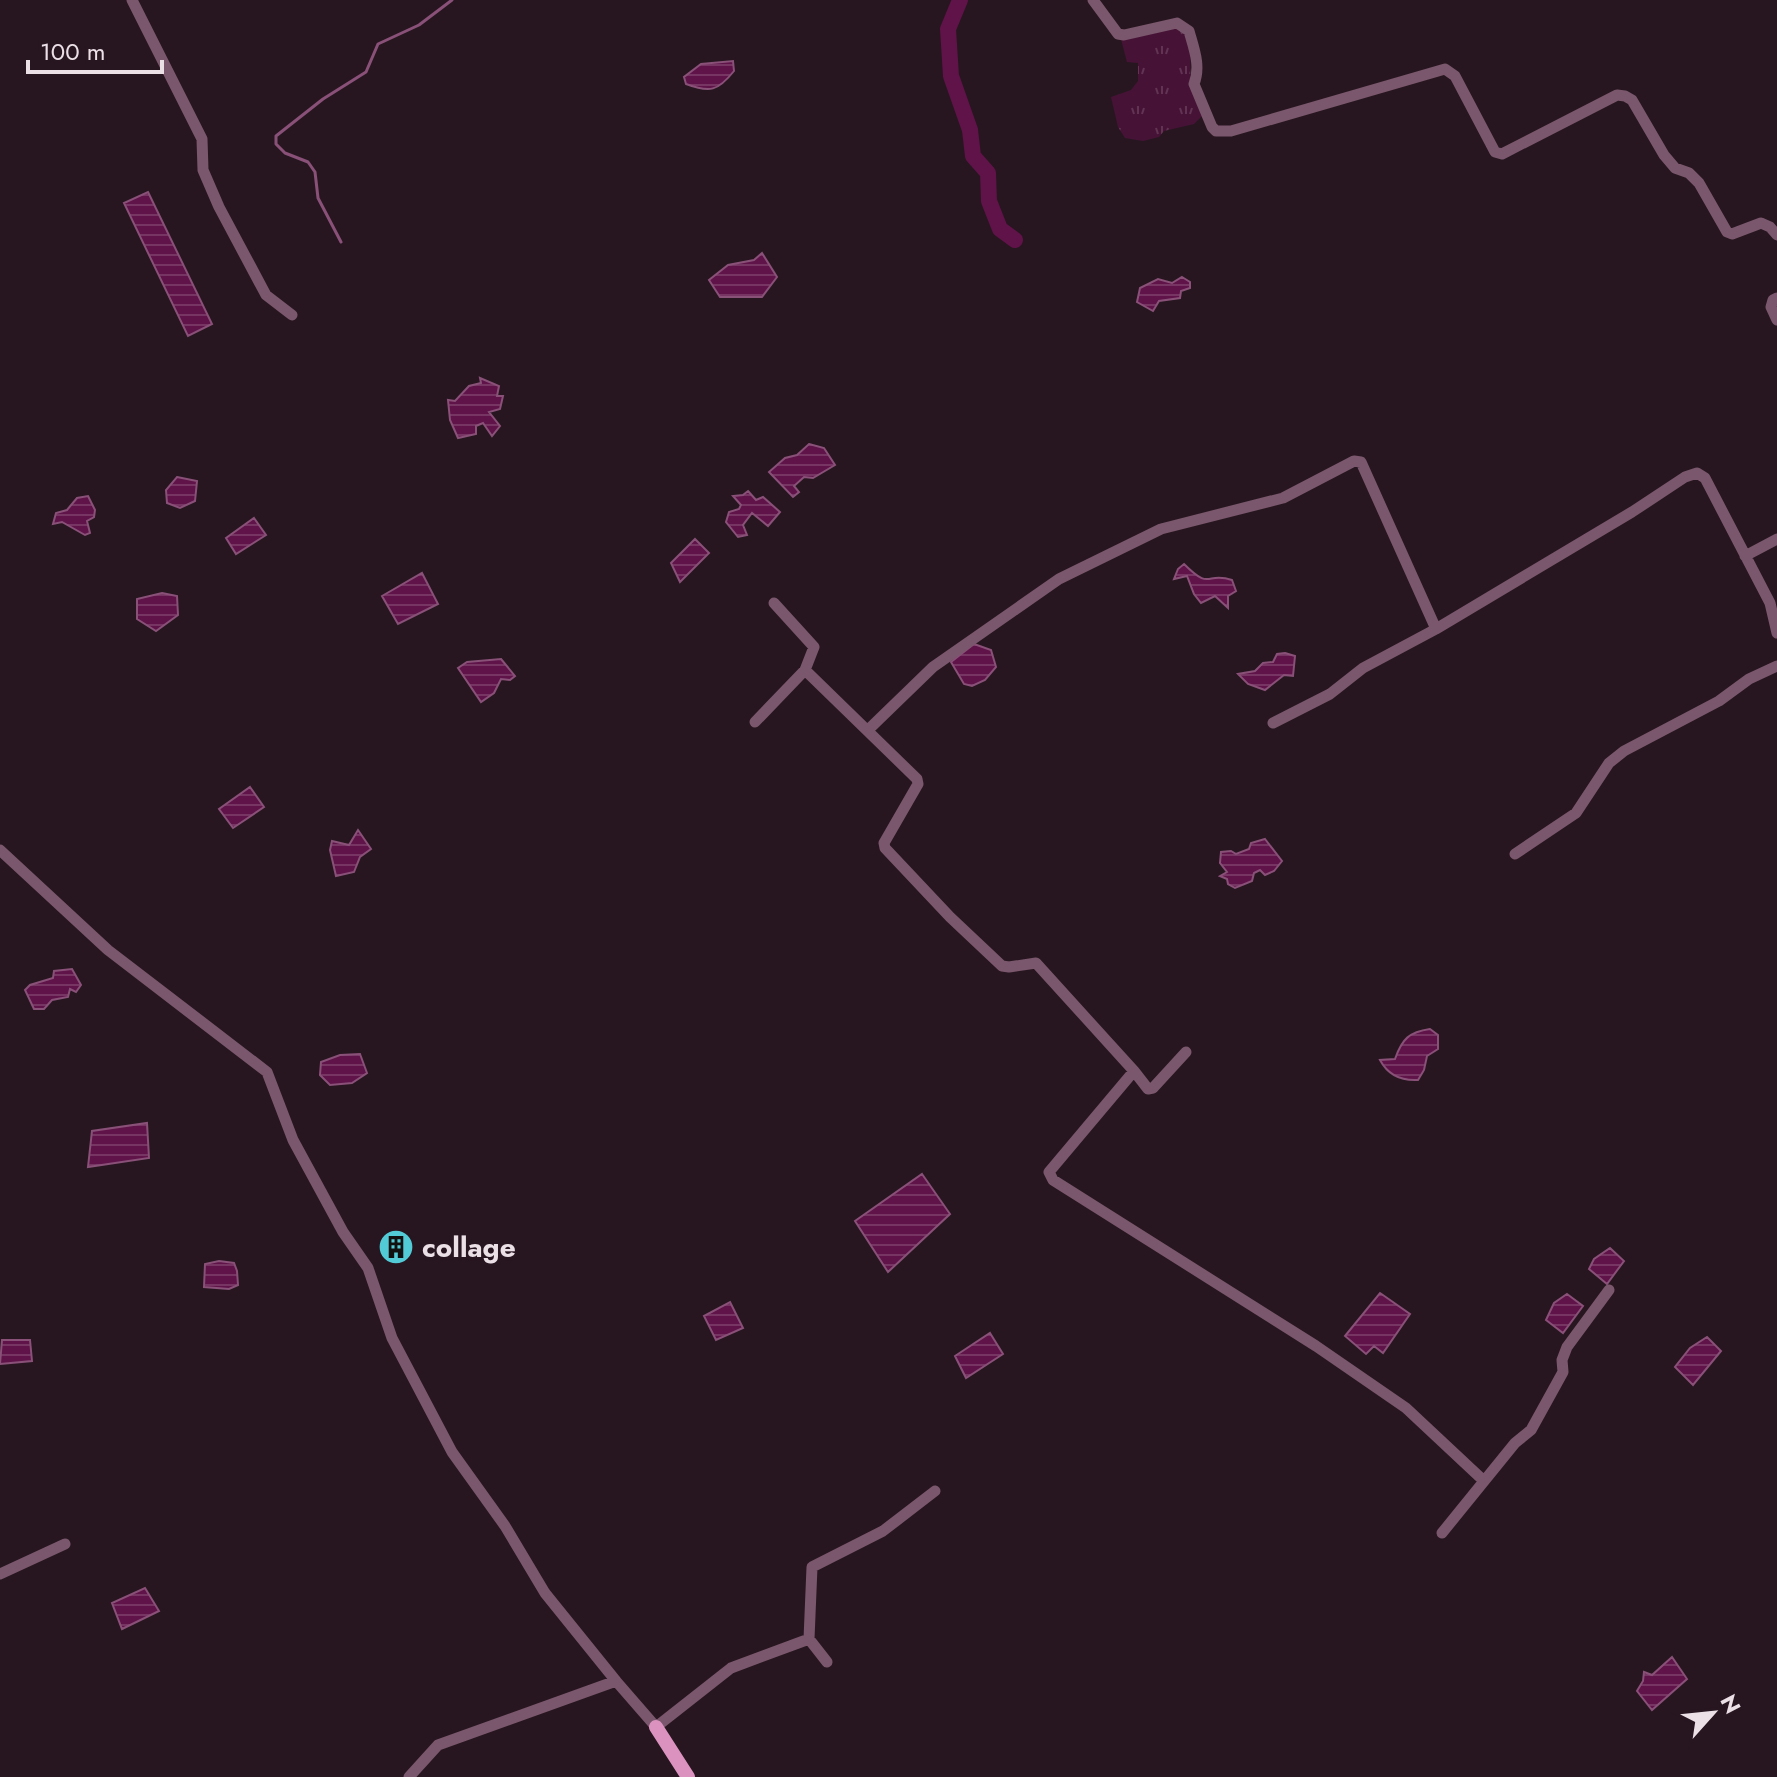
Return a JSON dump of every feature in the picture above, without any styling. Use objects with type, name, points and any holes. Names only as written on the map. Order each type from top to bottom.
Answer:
[{"type":"main road","points":[[656,1727],[688,1777]]},
{"type":"street","points":[[132,0],[202,139],[203,170],[219,207],[266,295],[292,315]]},
{"type":"street","points":[[1093,0],[1118,34],[1177,23],[1189,31],[1198,65],[1194,84],[1216,131],[1231,131],[1445,69],[1455,76],[1495,152],[1502,154],[1617,95],[1625,96],[1632,100],[1647,130],[1675,168],[1689,173],[1699,183],[1727,232],[1732,234],[1761,223],[1777,235]]},
{"type":"street","points":[[1777,298],[1771,307],[1777,320]]},
{"type":"street","points":[[868,730],[933,667],[1059,579],[1161,529],[1283,498],[1354,461],[1361,462],[1365,468],[1436,629]]},
{"type":"street","points":[[1273,723],[1330,694],[1363,668],[1436,629],[1685,477],[1697,473],[1705,478],[1770,603],[1777,633]]},
{"type":"street","points":[[1745,556],[1777,539]]},
{"type":"street","points":[[755,722],[805,670],[814,645],[774,603]]},
{"type":"street","points":[[1515,854],[1576,813],[1603,770],[1624,751],[1719,701],[1749,679],[1777,666]]},
{"type":"street","points":[[805,670],[914,774],[918,784],[884,843],[885,848],[950,917],[1002,966],[1036,963],[1148,1089],[1158,1086],[1186,1052]]},
{"type":"street","points":[[0,850],[108,950],[267,1072],[293,1140],[343,1232],[368,1268],[392,1338],[452,1452],[505,1526],[545,1593],[656,1727],[731,1668],[809,1639]]},
{"type":"street","points":[[1134,1071],[1049,1172],[1053,1180],[1316,1346],[1393,1399],[1484,1481]]},
{"type":"street","points":[[1442,1533],[1515,1443],[1531,1430],[1563,1372],[1562,1360],[1567,1347],[1609,1290]]},
{"type":"street","points":[[827,1662],[809,1639],[812,1567],[883,1531],[935,1491]]},
{"type":"street","points":[[0,1574],[65,1544]]},
{"type":"street","points":[[409,1777],[438,1745],[616,1681]]},
{"type":"green space","points":[[1177,25],[1187,39],[1191,83],[1203,115],[1194,124],[1164,131],[1159,137],[1143,141],[1125,138],[1118,127],[1111,97],[1131,90],[1138,81],[1138,63],[1127,62],[1121,39]]},
{"type":"shaded area","points":[[733,61],[734,71],[718,86],[701,89],[686,84],[684,77],[701,64]]},
{"type":"shaded area","points":[[148,192],[212,324],[188,336],[124,203]]},
{"type":"shaded area","points":[[762,253],[777,277],[762,297],[720,297],[709,280],[728,265],[754,260]]},
{"type":"shaded area","points":[[1182,277],[1190,282],[1190,288],[1181,291],[1180,298],[1159,301],[1153,311],[1137,302],[1140,288],[1158,279],[1172,283]]},
{"type":"shaded area","points":[[480,378],[499,386],[497,396],[503,396],[500,409],[489,412],[500,426],[492,436],[483,423],[476,426],[476,434],[458,438],[450,420],[448,400],[455,401],[469,386],[481,383]]},
{"type":"shaded area","points":[[809,444],[824,448],[835,465],[813,478],[804,477],[794,486],[799,492],[793,497],[769,472]]},
{"type":"shaded area","points":[[177,477],[197,481],[195,501],[180,508],[167,503],[166,490]]},
{"type":"shaded area","points":[[748,491],[756,500],[763,497],[780,512],[768,526],[752,513],[743,525],[747,535],[738,537],[726,522],[729,512],[739,509],[741,505],[733,496]]},
{"type":"shaded area","points":[[88,496],[95,510],[94,517],[87,521],[90,533],[85,535],[62,522],[53,524],[56,513],[67,510],[77,498]]},
{"type":"shaded area","points":[[254,518],[266,535],[236,554],[226,538]]},
{"type":"shaded area","points":[[695,539],[709,553],[680,582],[671,563]]},
{"type":"shaded area","points":[[1184,564],[1204,579],[1232,580],[1236,591],[1228,596],[1228,608],[1215,596],[1201,603],[1187,576],[1174,579]]},
{"type":"shaded area","points":[[422,573],[438,604],[398,624],[382,596]]},
{"type":"shaded area","points":[[162,593],[177,596],[178,615],[156,631],[137,619],[137,599]]},
{"type":"shaded area","points":[[974,644],[991,650],[996,667],[985,680],[972,686],[964,684],[951,662]]},
{"type":"shaded area","points":[[1277,654],[1295,656],[1293,676],[1284,675],[1265,690],[1248,684],[1238,674],[1255,671],[1263,663],[1273,662]]},
{"type":"shaded area","points":[[501,659],[515,676],[510,680],[501,679],[494,693],[481,702],[458,668],[467,662]]},
{"type":"shaded area","points":[[250,787],[264,807],[233,828],[219,809]]},
{"type":"shaded area","points":[[358,830],[371,849],[360,857],[354,872],[336,876],[330,850],[332,841],[349,845]]},
{"type":"shaded area","points":[[1265,839],[1282,861],[1274,871],[1265,875],[1260,870],[1254,873],[1252,881],[1235,888],[1220,876],[1227,872],[1220,863],[1221,852],[1236,854],[1249,849],[1251,843]]},
{"type":"shaded area","points":[[72,969],[81,985],[76,992],[70,989],[68,997],[52,1000],[44,1009],[34,1009],[25,990],[30,985],[53,978],[54,971]]},
{"type":"shaded area","points":[[1430,1029],[1438,1035],[1438,1049],[1427,1056],[1418,1080],[1401,1078],[1387,1070],[1380,1060],[1395,1059],[1407,1038]]},
{"type":"shaded area","points":[[360,1054],[367,1073],[352,1083],[330,1085],[320,1075],[321,1062],[340,1055]]},
{"type":"shaded area","points":[[147,1123],[149,1158],[88,1167],[92,1131]]},
{"type":"shaded area","points":[[922,1174],[950,1214],[888,1272],[855,1221]]},
{"type":"shaded area","points":[[1610,1248],[1624,1261],[1607,1284],[1589,1269],[1594,1259]]},
{"type":"shaded area","points":[[219,1261],[234,1263],[238,1285],[229,1289],[204,1287],[205,1264]]},
{"type":"shaded area","points":[[1380,1293],[1410,1314],[1383,1353],[1374,1346],[1366,1354],[1345,1336]]},
{"type":"shaded area","points":[[1567,1294],[1583,1306],[1563,1333],[1546,1320],[1554,1303]]},
{"type":"shaded area","points":[[730,1302],[743,1328],[716,1340],[704,1316]]},
{"type":"shaded area","points":[[990,1333],[1003,1354],[966,1378],[955,1356]]},
{"type":"shaded area","points":[[1707,1337],[1721,1351],[1693,1385],[1675,1367],[1690,1348]]},
{"type":"shaded area","points":[[2,1340],[30,1340],[32,1361],[0,1364]]},
{"type":"shaded area","points":[[145,1588],[159,1611],[122,1629],[112,1603]]},
{"type":"shaded area","points":[[1672,1657],[1687,1679],[1652,1710],[1637,1691],[1644,1672],[1652,1675]]},
{"type":"waterway","points":[[341,242],[318,198],[315,172],[308,162],[285,153],[276,144],[276,136],[323,99],[366,72],[378,44],[419,25],[452,0]]},
{"type":"waterway","points":[[960,0],[948,29],[951,76],[970,130],[973,156],[988,173],[989,201],[1000,229],[1015,240]]},
{"type":"place","name":"collage","points":[[396,1247]]}]
